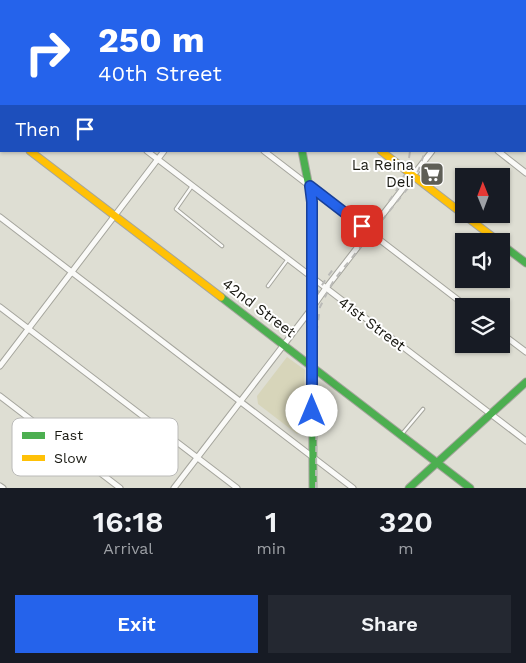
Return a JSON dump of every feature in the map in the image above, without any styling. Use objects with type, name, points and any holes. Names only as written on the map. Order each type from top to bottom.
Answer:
[{"type":"street","name":"42nd Street","points":[[31,152],[470,488]]},
{"type":"street","name":"41st Street","points":[[148,152],[526,441]]},
{"type":"street","points":[[0,366],[163,152]]},
{"type":"street","points":[[265,152],[456,298]]},
{"type":"street","points":[[302,152],[312,202],[312,488]]},
{"type":"street","points":[[382,152],[488,233]]},
{"type":"street","points":[[174,488],[431,152]]},
{"type":"street","points":[[499,152],[526,173]]},
{"type":"street","points":[[0,217],[353,488]]},
{"type":"street","points":[[510,251],[526,263]]},
{"type":"street","points":[[0,307],[145,418]]},
{"type":"street","points":[[510,340],[526,352]]},
{"type":"street","points":[[409,488],[526,382]]},
{"type":"street","points":[[0,396],[29,418]]},
{"type":"street","points":[[178,443],[237,488]]},
{"type":"street","points":[[104,476],[120,488]]},
{"type":"lane","points":[[192,186],[176,209],[222,246]]},
{"type":"lane","points":[[268,286],[288,259]]},
{"type":"lane","points":[[401,435],[423,409]]},
{"type":"shaded area","points":[[287,357],[305,370],[302,431],[297,434],[258,404],[257,396]]},
{"type":"railway","points":[[389,201],[403,178],[408,165],[410,152]]},
{"type":"railway","points":[[316,488],[317,329],[320,307],[334,280],[412,183],[425,152]]},
{"type":"railway","points":[[309,343],[310,320],[314,302],[322,285],[335,267]]},
{"type":"traffic: fast","points":[[302,152],[312,202],[313,488]]},
{"type":"traffic: fast","points":[[510,251],[526,263]]},
{"type":"traffic: fast","points":[[221,297],[470,488]]},
{"type":"traffic: fast","points":[[409,488],[526,382]]},
{"type":"traffic: slow","points":[[31,152],[221,297]]},
{"type":"traffic: slow","points":[[382,152],[488,233]]},
{"type":"place","name":"La Reina Deli","points":[[432,174]]},
{"type":"route","points":[[312,411],[313,289],[312,202],[310,186],[362,226]]}]
